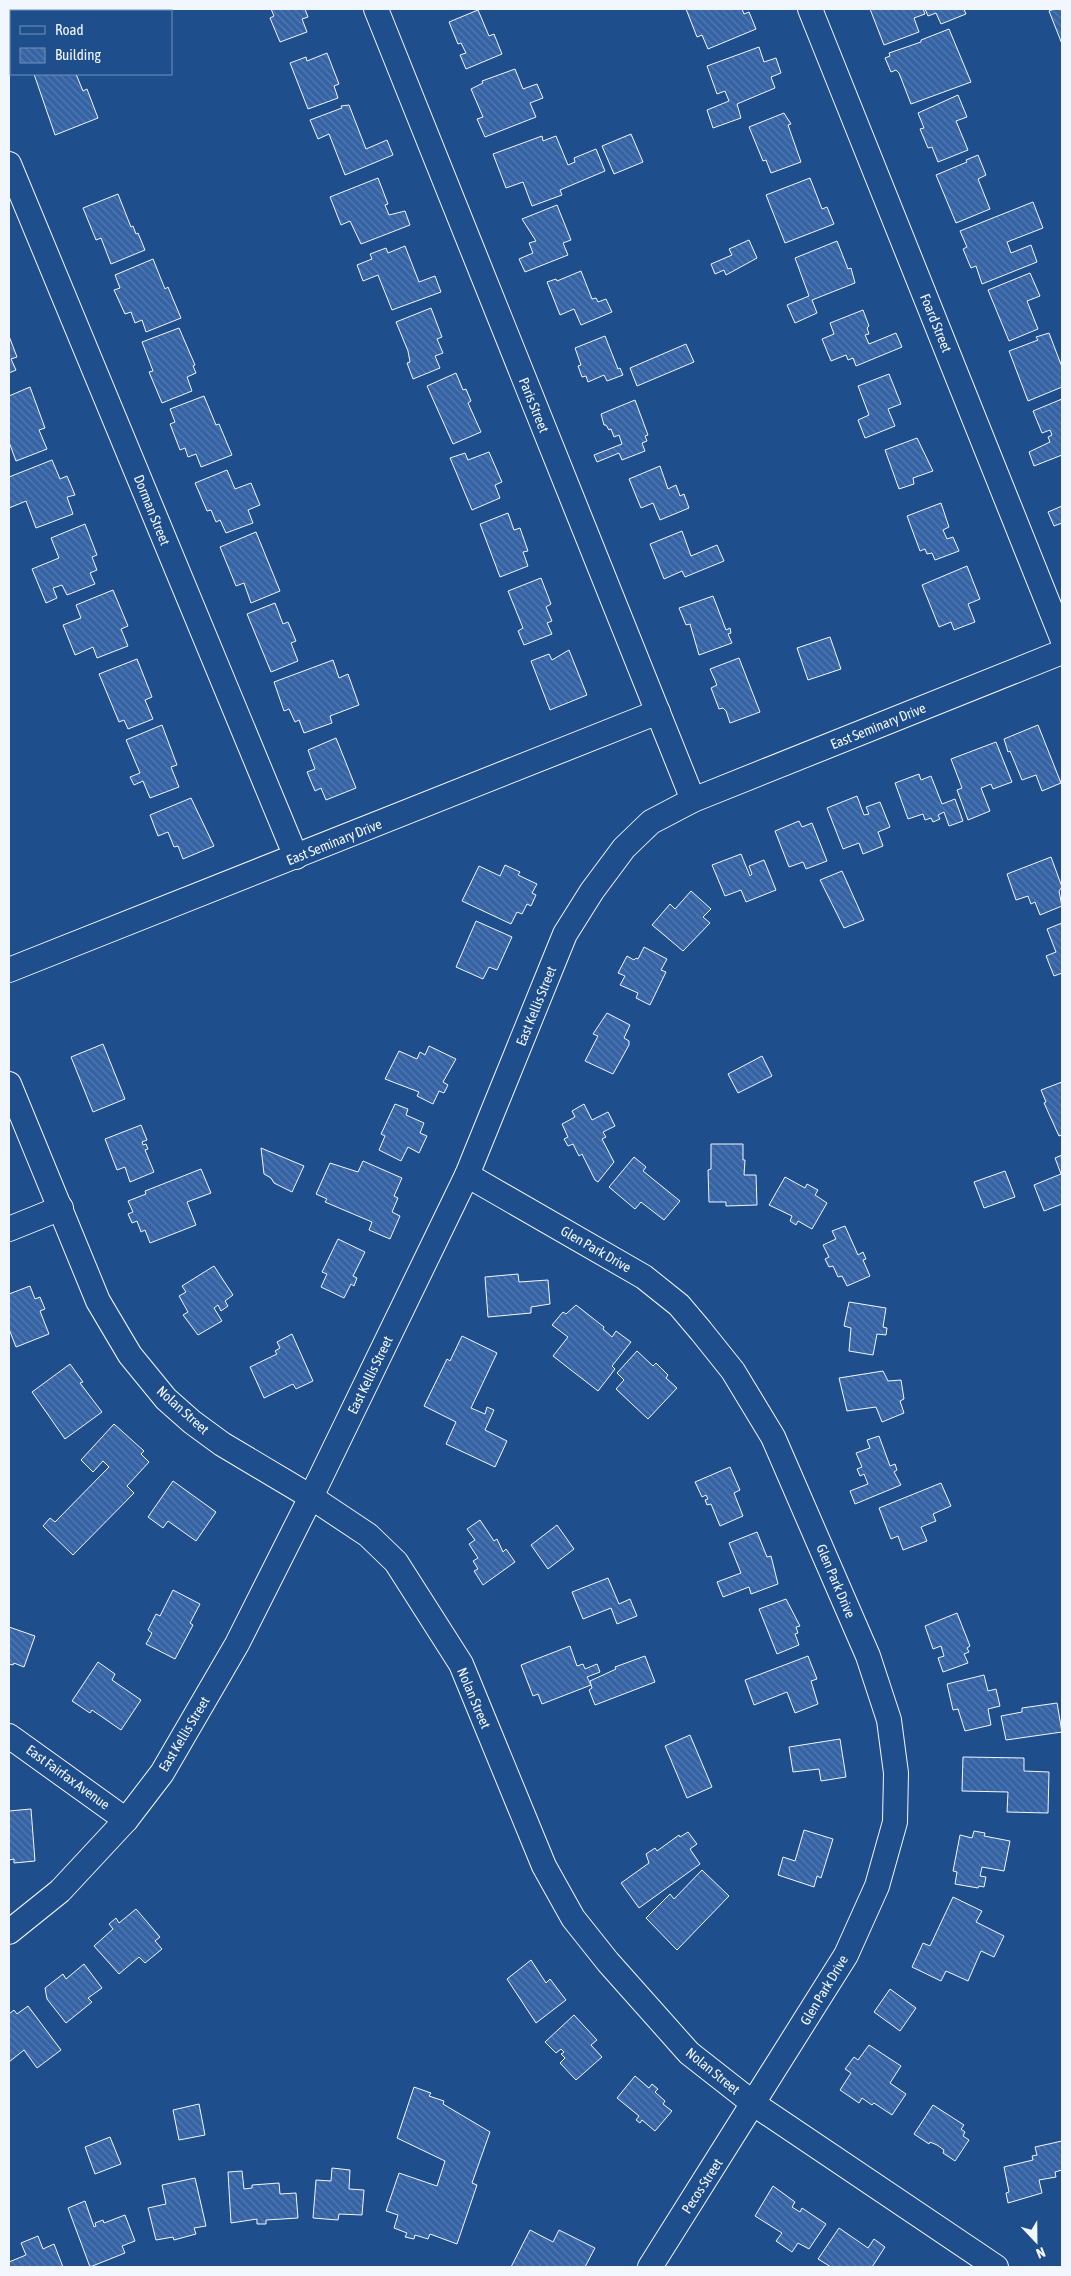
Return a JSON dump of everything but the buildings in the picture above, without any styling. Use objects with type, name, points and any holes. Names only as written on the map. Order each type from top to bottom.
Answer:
[{"type":"street","name":"Paris Street","points":[[376,9],[693,800]]},
{"type":"street","name":"Foard Street","points":[[810,9],[1062,638]]},
{"type":"street","name":"Dorman Street","points":[[9,164],[296,857]]},
{"type":"street","name":"East Seminary Drive","points":[[693,800],[1062,652]]},
{"type":"street","name":"East Seminary Drive","points":[[9,970],[658,712]]},
{"type":"street","name":"East Kellis Street","points":[[9,1932],[60,1891],[126,1820],[162,1772],[237,1644],[311,1497],[467,1175],[565,934],[592,891],[624,848],[651,822],[693,800]]},
{"type":"street","name":"Nolan Street","points":[[9,1084],[98,1301],[130,1355],[166,1399],[222,1444],[311,1497],[368,1535],[396,1562],[460,1664],[544,1866],[573,1918],[689,2053],[754,2104],[996,2267]]},
{"type":"street","name":"Glen Park Drive","points":[[467,1175],[644,1277],[679,1304],[707,1337],[733,1371],[773,1437],[868,1656],[889,1720],[896,1773],[895,1822],[877,1886],[846,1955],[754,2104]]},
{"type":"street","points":[[9,1229],[61,1208]]},
{"type":"street","name":"East Fairfax Avenue","points":[[9,1736],[126,1820]]},
{"type":"street","name":"Pecos Street","points":[[650,2267],[754,2104]]}]
